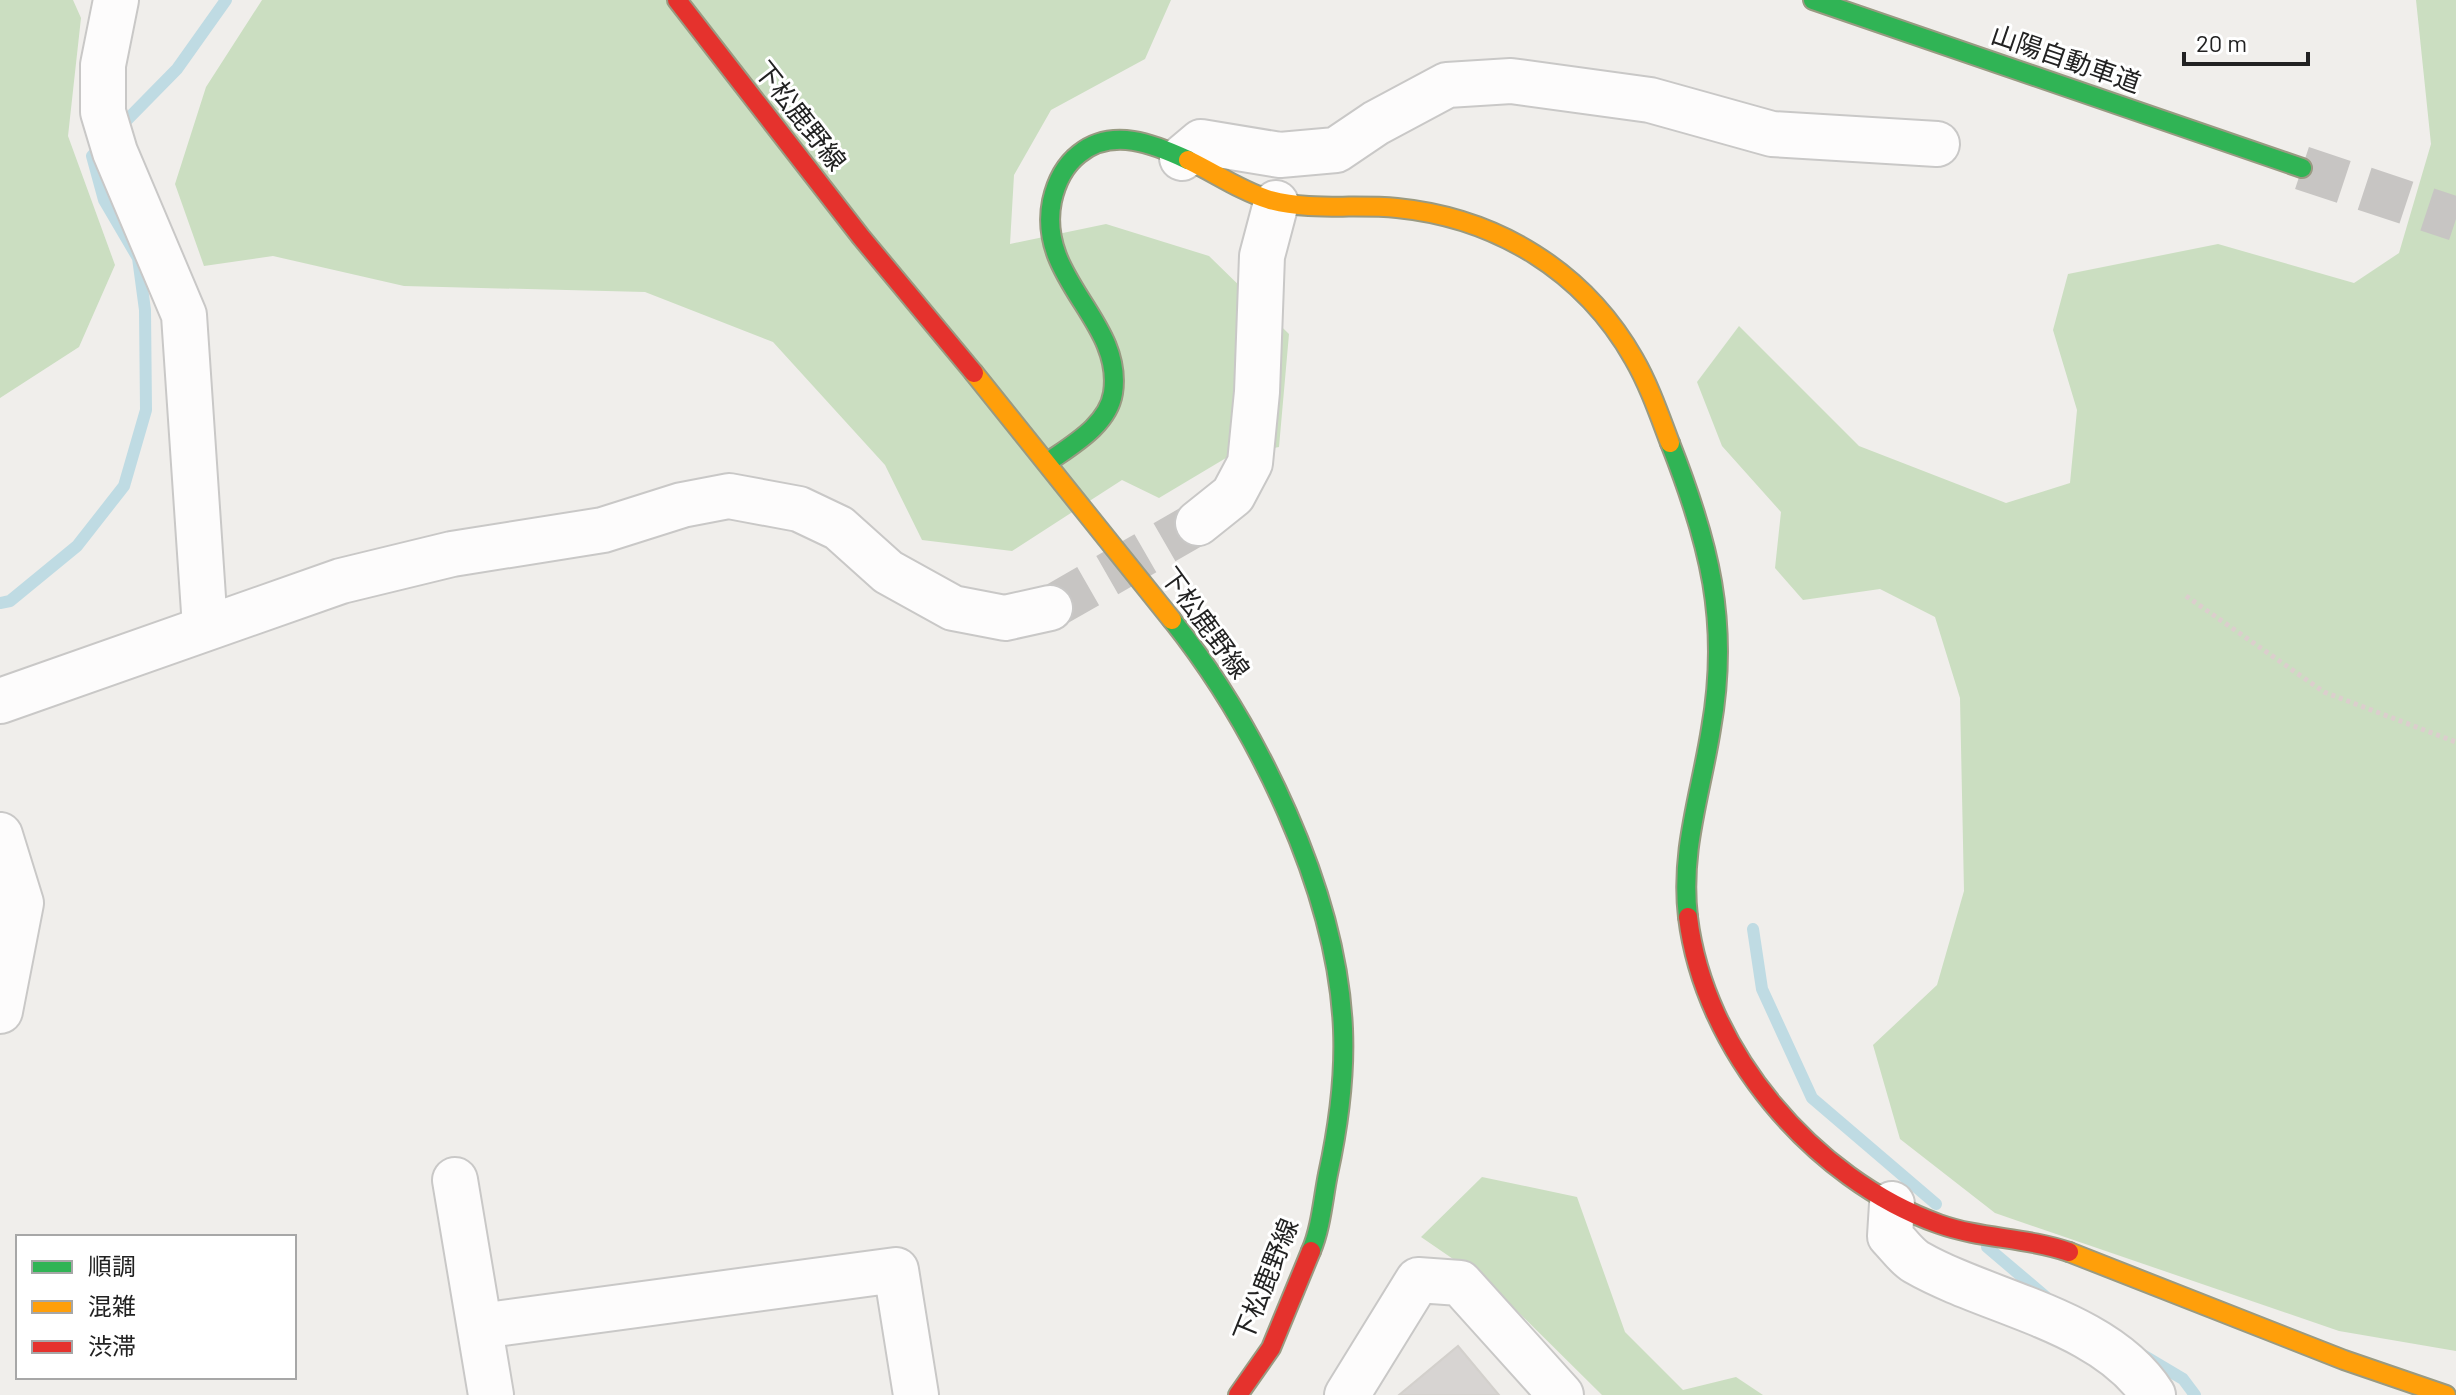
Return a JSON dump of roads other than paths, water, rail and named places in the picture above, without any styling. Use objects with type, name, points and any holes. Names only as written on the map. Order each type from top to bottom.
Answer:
[{"type":"main road","name":"下松鹿野線","points":[[677,0],[861,237],[1048,462],[1213,671],[1279,792],[1325,915],[1343,1029],[1336,1137],[1314,1245],[1271,1348],[1238,1395]]},
{"type":"main road","name":"山陽自動車道","points":[[1813,0],[2302,168]]},
{"type":"main road","points":[[1048,462],[1095,427],[1114,395],[1111,358],[1049,246],[1049,205],[1063,168],[1097,141],[1141,140],[1276,203],[1374,206],[1458,218],[1525,247],[1574,281],[1631,353],[1658,412],[1713,560],[1719,635],[1715,696],[1708,751],[1689,826],[1684,895],[1692,957],[1714,1016],[1763,1089],[1824,1158],[1892,1204],[1952,1228],[2037,1241],[2195,1300],[2367,1370],[2446,1395]]},
{"type":"street","points":[[116,0],[103,65],[103,112],[115,152],[184,315],[205,627]]},
{"type":"street","points":[[1182,158],[1201,142],[1280,155],[1336,150],[1376,123],[1447,85],[1511,81],[1650,100],[1772,134],[1937,144]]},
{"type":"street","points":[[1198,523],[1233,495],[1250,463],[1257,392],[1262,256],[1276,203]]},
{"type":"street","points":[[0,701],[341,581],[452,554],[603,530],[682,505],[729,496],[799,509],[839,528],[888,572],[953,608],[1005,618],[1050,608]]},
{"type":"street","points":[[0,835],[21,903],[0,1011]]},
{"type":"street","points":[[455,1180],[491,1395]]},
{"type":"street","points":[[1892,1204],[1890,1236],[1914,1261],[2038,1313],[2091,1341],[2141,1377],[2153,1395]]},
{"type":"street","points":[[480,1326],[896,1270],[916,1395]]},
{"type":"street","points":[[1347,1395],[1418,1280],[1460,1283],[1561,1395]]},
{"type":"waterway","points":[[118,129],[177,69],[226,0]]},
{"type":"waterway","points":[[0,603],[10,601],[77,546],[124,486],[146,410],[145,310],[138,258],[104,200],[92,156],[103,145]]},
{"type":"waterway","points":[[1753,929],[1762,989],[1812,1098],[1936,1204]]},
{"type":"waterway","points":[[1987,1247],[2046,1297]]},
{"type":"waterway","points":[[2141,1354],[2183,1379],[2195,1395]]},
{"type":"tunnel","points":[[2302,168],[2456,219]]},
{"type":"tunnel","points":[[1050,608],[1198,523]]}]
